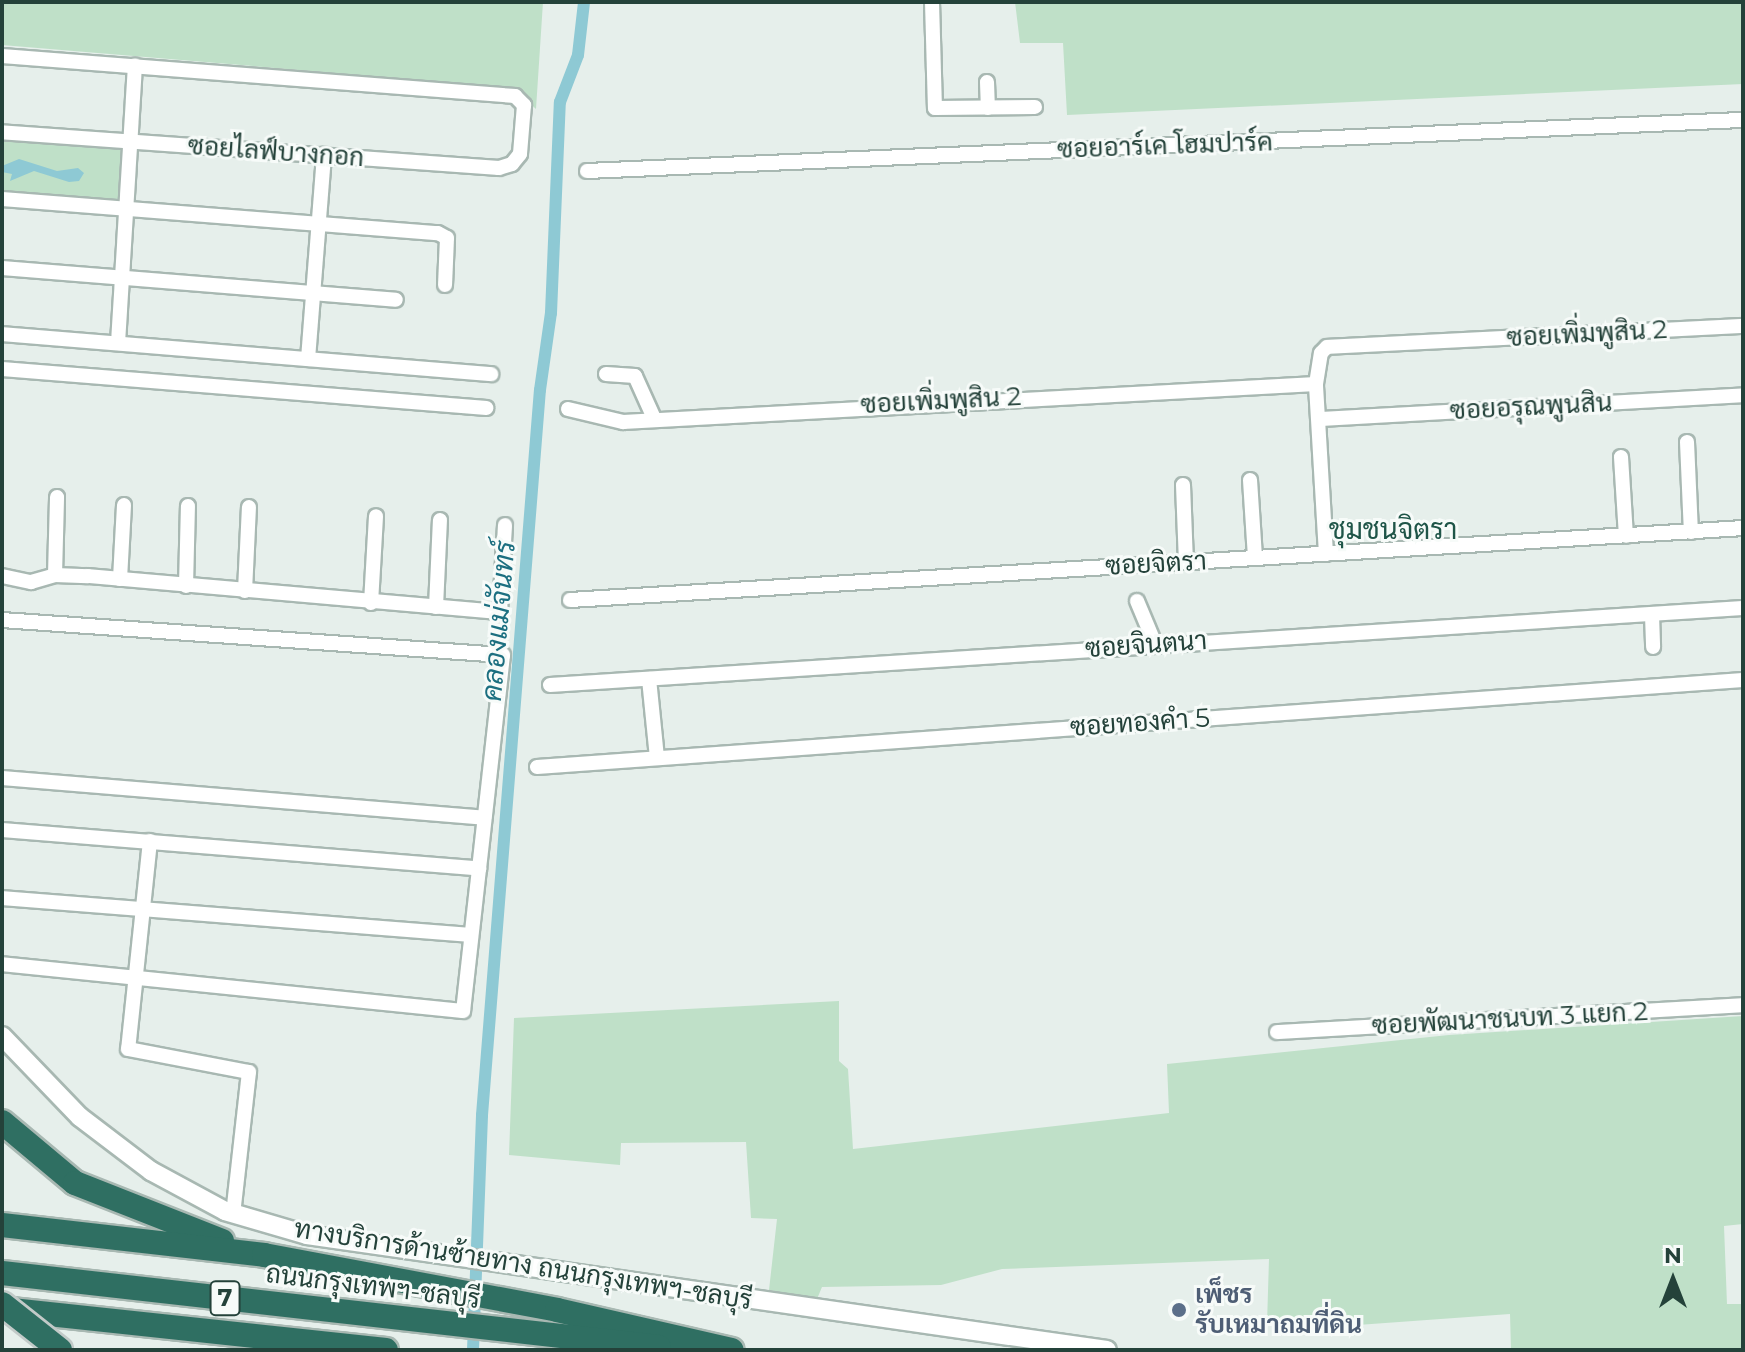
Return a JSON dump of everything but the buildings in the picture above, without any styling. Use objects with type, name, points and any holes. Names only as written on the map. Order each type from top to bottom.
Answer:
[{"type":"highway","points":[[2,1122],[55,1168],[106,1199],[264,1255]]},
{"type":"highway","points":[[2,1225],[264,1255],[500,1299],[731,1350]]},
{"type":"highway","name":"ถนนกรุงเทพฯ-ชลบุรี","points":[[2,1273],[689,1350]]},
{"type":"highway","points":[[2,1306],[60,1350]]},
{"type":"highway","name":"7","points":[[2,1306],[386,1350]]},
{"type":"main road","name":"ทางบริการด้านซ้ายทาง ถนนกรุงเทพฯ-ชลบุรี","points":[[2,1036],[80,1117],[151,1171],[233,1214],[307,1235],[509,1267],[1107,1350]]},
{"type":"street","points":[[932,2],[935,108],[1035,107]]},
{"type":"street","points":[[2,56],[135,66],[118,343]]},
{"type":"street","name":"ซอยไลฟ์บางกอก","points":[[2,132],[499,168],[516,161],[524,105],[515,96],[135,66]]},
{"type":"street","points":[[987,82],[988,108]]},
{"type":"street","name":"ซอยอาร์เค โฮมปาร์ค","points":[[587,171],[1743,120]]},
{"type":"street","points":[[308,359],[324,155]]},
{"type":"street","points":[[2,199],[444,235],[445,285]]},
{"type":"street","points":[[2,268],[396,300]]},
{"type":"street","name":"ซอยเพิ่มพูสิน 2","points":[[1326,554],[1316,384],[1321,353],[1335,346],[1743,326]]},
{"type":"street","points":[[2,334],[491,374]]},
{"type":"street","points":[[2,369],[486,408]]},
{"type":"street","points":[[606,374],[635,376],[653,416]]},
{"type":"street","name":"ซอยเพิ่มพูสิน 2","points":[[568,409],[623,422],[653,416],[1316,384]]},
{"type":"street","name":"ซอยอรุณพูนสิน","points":[[1319,419],[1743,395]]},
{"type":"street","points":[[1687,442],[1691,532]]},
{"type":"street","points":[[1621,457],[1626,536]]},
{"type":"street","points":[[1250,480],[1255,558]]},
{"type":"street","points":[[1183,485],[1186,562]]},
{"type":"street","points":[[55,575],[57,497]]},
{"type":"street","points":[[120,579],[124,505]]},
{"type":"street","points":[[186,586],[188,506]]},
{"type":"street","points":[[245,591],[249,507]]},
{"type":"street","points":[[371,603],[376,516]]},
{"type":"street","points":[[436,607],[440,520]]},
{"type":"street","points":[[2,576],[31,582],[55,575],[120,579],[500,612],[505,525]]},
{"type":"street","name":"ซอยจิตรา","points":[[570,600],[1743,528]]},
{"type":"street","points":[[1137,601],[1155,644]]},
{"type":"street","name":"ซอยจินตนา","points":[[550,685],[1743,608]]},
{"type":"street","points":[[1652,615],[1653,647]]},
{"type":"street","points":[[2,620],[503,655],[463,1011],[2,964]]},
{"type":"street","points":[[649,679],[657,758]]},
{"type":"street","name":"ซอยทองคำ 5","points":[[537,767],[1743,680]]},
{"type":"street","points":[[2,778],[484,818]]},
{"type":"street","points":[[2,830],[479,868]]},
{"type":"street","points":[[150,841],[128,1040],[132,1054],[249,1072],[233,1214]]},
{"type":"street","points":[[2,898],[471,935]]},
{"type":"street","name":"ซอยพัฒนาชนบท 3 แยก 2","points":[[1277,1032],[1743,1005]]},
{"type":"green space","points":[[2,2],[543,2],[536,109],[513,88],[2,45]]},
{"type":"green space","points":[[1015,2],[1743,2],[1743,84],[1067,115],[1063,43],[1020,43]]},
{"type":"green space","points":[[2,139],[123,150],[118,204],[2,194]]},
{"type":"green space","points":[[839,1001],[839,1061],[848,1069],[853,1149],[1169,1113],[1167,1064],[1449,1035],[1743,1016],[1743,1224],[1724,1226],[1727,1304],[1743,1304],[1743,1350],[1511,1350],[1510,1314],[1316,1328],[1267,1324],[1269,1259],[1002,1269],[941,1285],[822,1287],[817,1299],[769,1290],[777,1219],[751,1218],[746,1142],[621,1143],[620,1165],[509,1155],[514,1018]]},
{"type":"water","points":[[19,159],[57,171],[78,168],[84,173],[79,181],[69,182],[34,171],[10,181],[12,174],[2,172],[2,166]]},
{"type":"waterway","name":"คลองแม่จันทร์","points":[[473,1350],[482,1115],[540,390],[551,313],[560,102],[578,55],[584,2]]},
{"type":"place","name":"เพ็ชร รับเหมาถมที่ดิน","points":[[1179,1310]]},
{"type":"district","name":"ชุมชนจิตรา","points":[[1393,529]]}]
